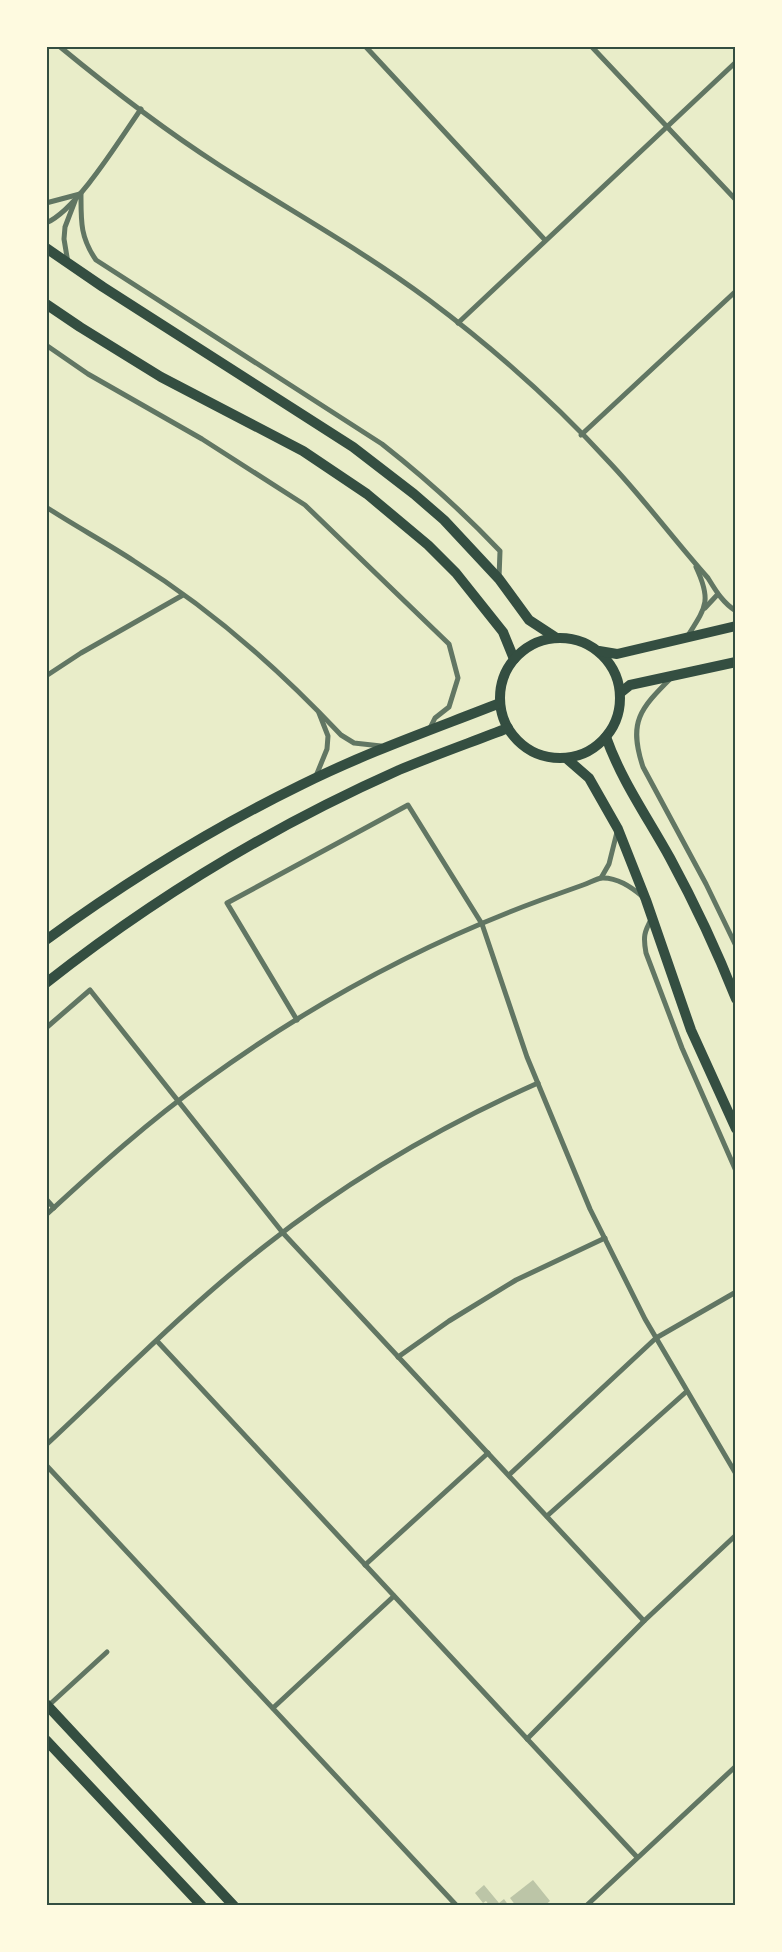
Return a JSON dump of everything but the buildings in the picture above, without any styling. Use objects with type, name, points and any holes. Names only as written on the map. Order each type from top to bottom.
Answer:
[{"type":"main road","points":[[46,248],[222,364],[353,447],[414,494],[444,520],[498,579],[529,620],[555,637]]},
{"type":"main road","points":[[46,304],[161,377],[303,451],[367,494],[428,545],[456,573],[503,632],[514,659]]},
{"type":"main road","points":[[599,651],[614,670],[620,692],[618,716],[606,737],[588,752],[566,758],[554,758],[531,751],[508,728],[500,703],[503,679],[514,659],[532,644],[555,637],[578,640],[599,651],[617,654],[736,626]]},
{"type":"main road","points":[[620,692],[630,685],[736,662]]},
{"type":"main road","points":[[46,940],[156,864],[254,808],[315,778],[500,703]]},
{"type":"main road","points":[[46,983],[84,953],[200,874],[301,817],[399,770],[508,728]]},
{"type":"main road","points":[[606,737],[615,762],[704,925],[736,1000]]},
{"type":"main road","points":[[566,758],[589,778],[618,829],[646,900],[691,1030],[736,1129]]},
{"type":"main road","points":[[47,1705],[234,1906]]},
{"type":"main road","points":[[46,1740],[202,1906]]},
{"type":"street","points":[[59,46],[217,164],[370,258],[488,347],[609,462],[708,578],[729,607],[736,611]]},
{"type":"street","points":[[365,46],[545,240]]},
{"type":"street","points":[[591,46],[736,200]]},
{"type":"street","points":[[458,323],[736,62]]},
{"type":"street","points":[[46,224],[55,220],[81,194],[141,109]]},
{"type":"street","points":[[46,203],[81,194]]},
{"type":"street","points":[[81,194],[80,220],[83,236],[87,248],[96,260],[382,444],[403,460],[461,510],[500,551],[498,579]]},
{"type":"street","points":[[68,264],[64,239],[65,227],[76,200]]},
{"type":"street","points":[[581,434],[736,291]]},
{"type":"street","points":[[46,345],[88,374],[202,439],[305,505],[449,644],[458,678],[450,707],[435,718],[429,731]]},
{"type":"street","points":[[46,507],[135,561],[205,610],[259,654],[318,710],[341,735],[354,743],[388,747]]},
{"type":"street","points":[[693,562],[702,581],[706,597],[704,608]]},
{"type":"street","points":[[687,638],[704,608],[718,594]]},
{"type":"street","points":[[46,676],[81,653],[183,595]]},
{"type":"street","points":[[673,676],[645,705],[638,722],[636,738],[638,752],[643,767],[706,884],[736,946]]},
{"type":"street","points":[[315,778],[327,749],[328,736],[318,710]]},
{"type":"street","points":[[297,1020],[227,904],[408,804],[482,924],[527,1057],[564,1150],[605,1238],[656,1338],[686,1392],[736,1474]]},
{"type":"street","points":[[601,878],[610,864],[618,829]]},
{"type":"street","points":[[46,1215],[114,1154],[178,1101],[235,1059],[354,985],[482,924],[601,878],[618,881],[631,887],[646,900]]},
{"type":"street","points":[[652,918],[643,940],[646,953],[682,1048],[716,1130],[736,1171]]},
{"type":"street","points":[[46,1028],[90,990],[283,1232],[644,1621]]},
{"type":"street","points":[[46,1445],[223,1281],[283,1232],[358,1179],[435,1132],[538,1083]]},
{"type":"street","points":[[46,1199],[54,1208]]},
{"type":"street","points":[[398,1357],[449,1321],[516,1280],[605,1238]]},
{"type":"street","points":[[508,1475],[656,1338],[736,1292]]},
{"type":"street","points":[[157,1341],[637,1858]]},
{"type":"street","points":[[547,1516],[686,1392]]},
{"type":"street","points":[[365,1565],[488,1453]]},
{"type":"street","points":[[46,1464],[457,1906]]},
{"type":"street","points":[[527,1739],[644,1621],[736,1535]]},
{"type":"street","points":[[273,1708],[394,1596]]},
{"type":"street","points":[[47,1705],[107,1652]]},
{"type":"street","points":[[586,1906],[736,1766]]}]
